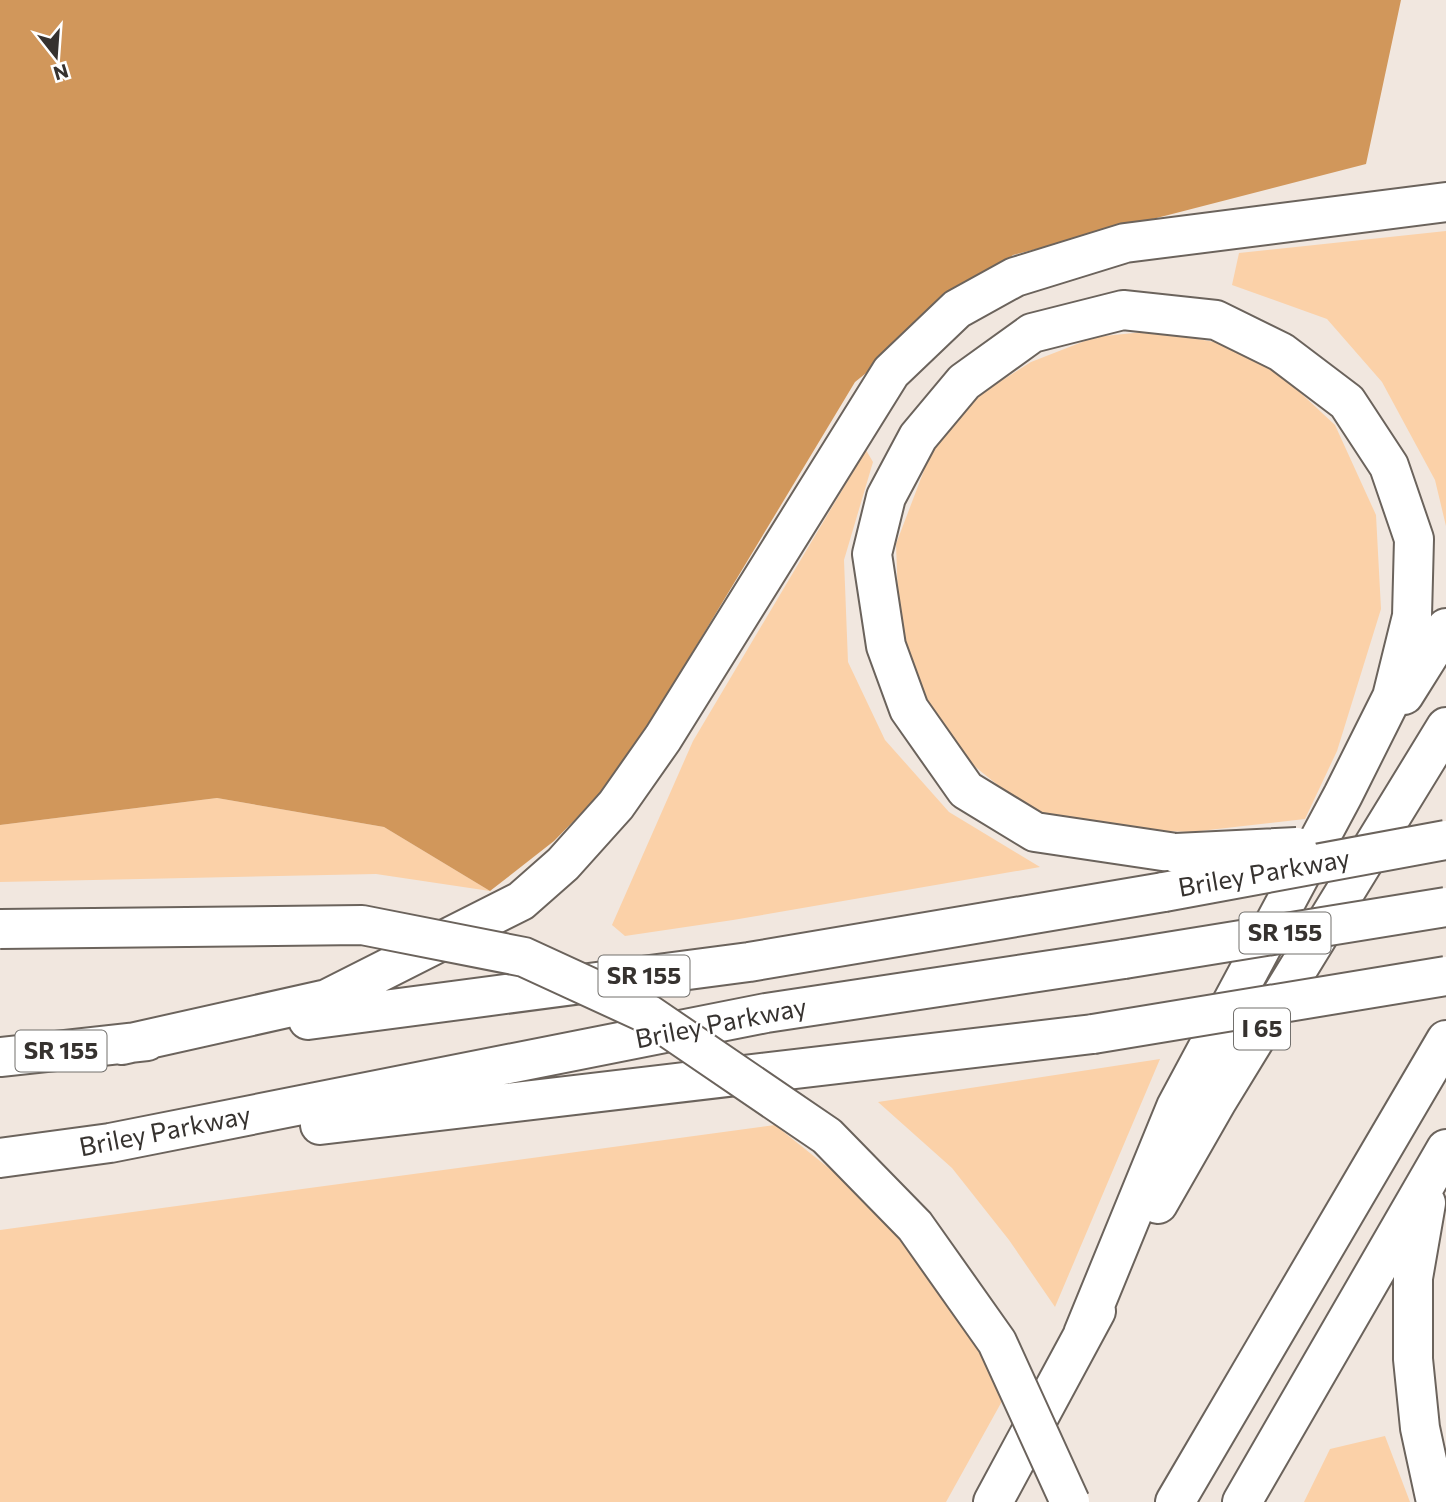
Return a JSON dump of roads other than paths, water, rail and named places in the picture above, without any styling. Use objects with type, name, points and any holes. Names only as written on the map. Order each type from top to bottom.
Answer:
[{"type":"highway","points":[[121,1045],[327,999],[521,901],[563,864],[616,805],[663,738],[891,372],[957,309],[1015,277],[1125,243],[1446,202]]},
{"type":"highway","points":[[1083,1334],[1176,1107],[1343,795],[1392,697],[1412,616],[1413,539],[1389,466],[1347,402],[1281,352],[1216,320],[1123,310],[1032,333],[964,382],[918,437],[886,497],[872,554],[886,646],[909,709],[966,790],[1035,832],[1176,853],[1446,839]]},
{"type":"highway","points":[[1343,795],[1446,628]]},
{"type":"highway","name":"I 65","points":[[993,1502],[1083,1334],[1217,1101],[1446,727]]},
{"type":"highway","name":"Briley Parkway","points":[[0,1057],[121,1045],[749,962],[1164,892],[1446,839]]},
{"type":"highway","name":"Briley Parkway","points":[[0,1158],[110,1143],[766,1013],[1446,907]]},
{"type":"highway","points":[[0,929],[362,925],[524,957],[648,1014],[827,1136],[915,1226],[996,1342],[1070,1502]]},
{"type":"highway","points":[[110,1143],[180,1149],[323,1124],[1094,1034],[1446,976]]},
{"type":"highway","points":[[1175,1502],[1446,1040]]},
{"type":"highway","points":[[1242,1502],[1446,1149]]},
{"type":"highway","points":[[1436,1502],[1420,1428],[1413,1359],[1413,1278],[1424,1208],[1446,1160]]}]
